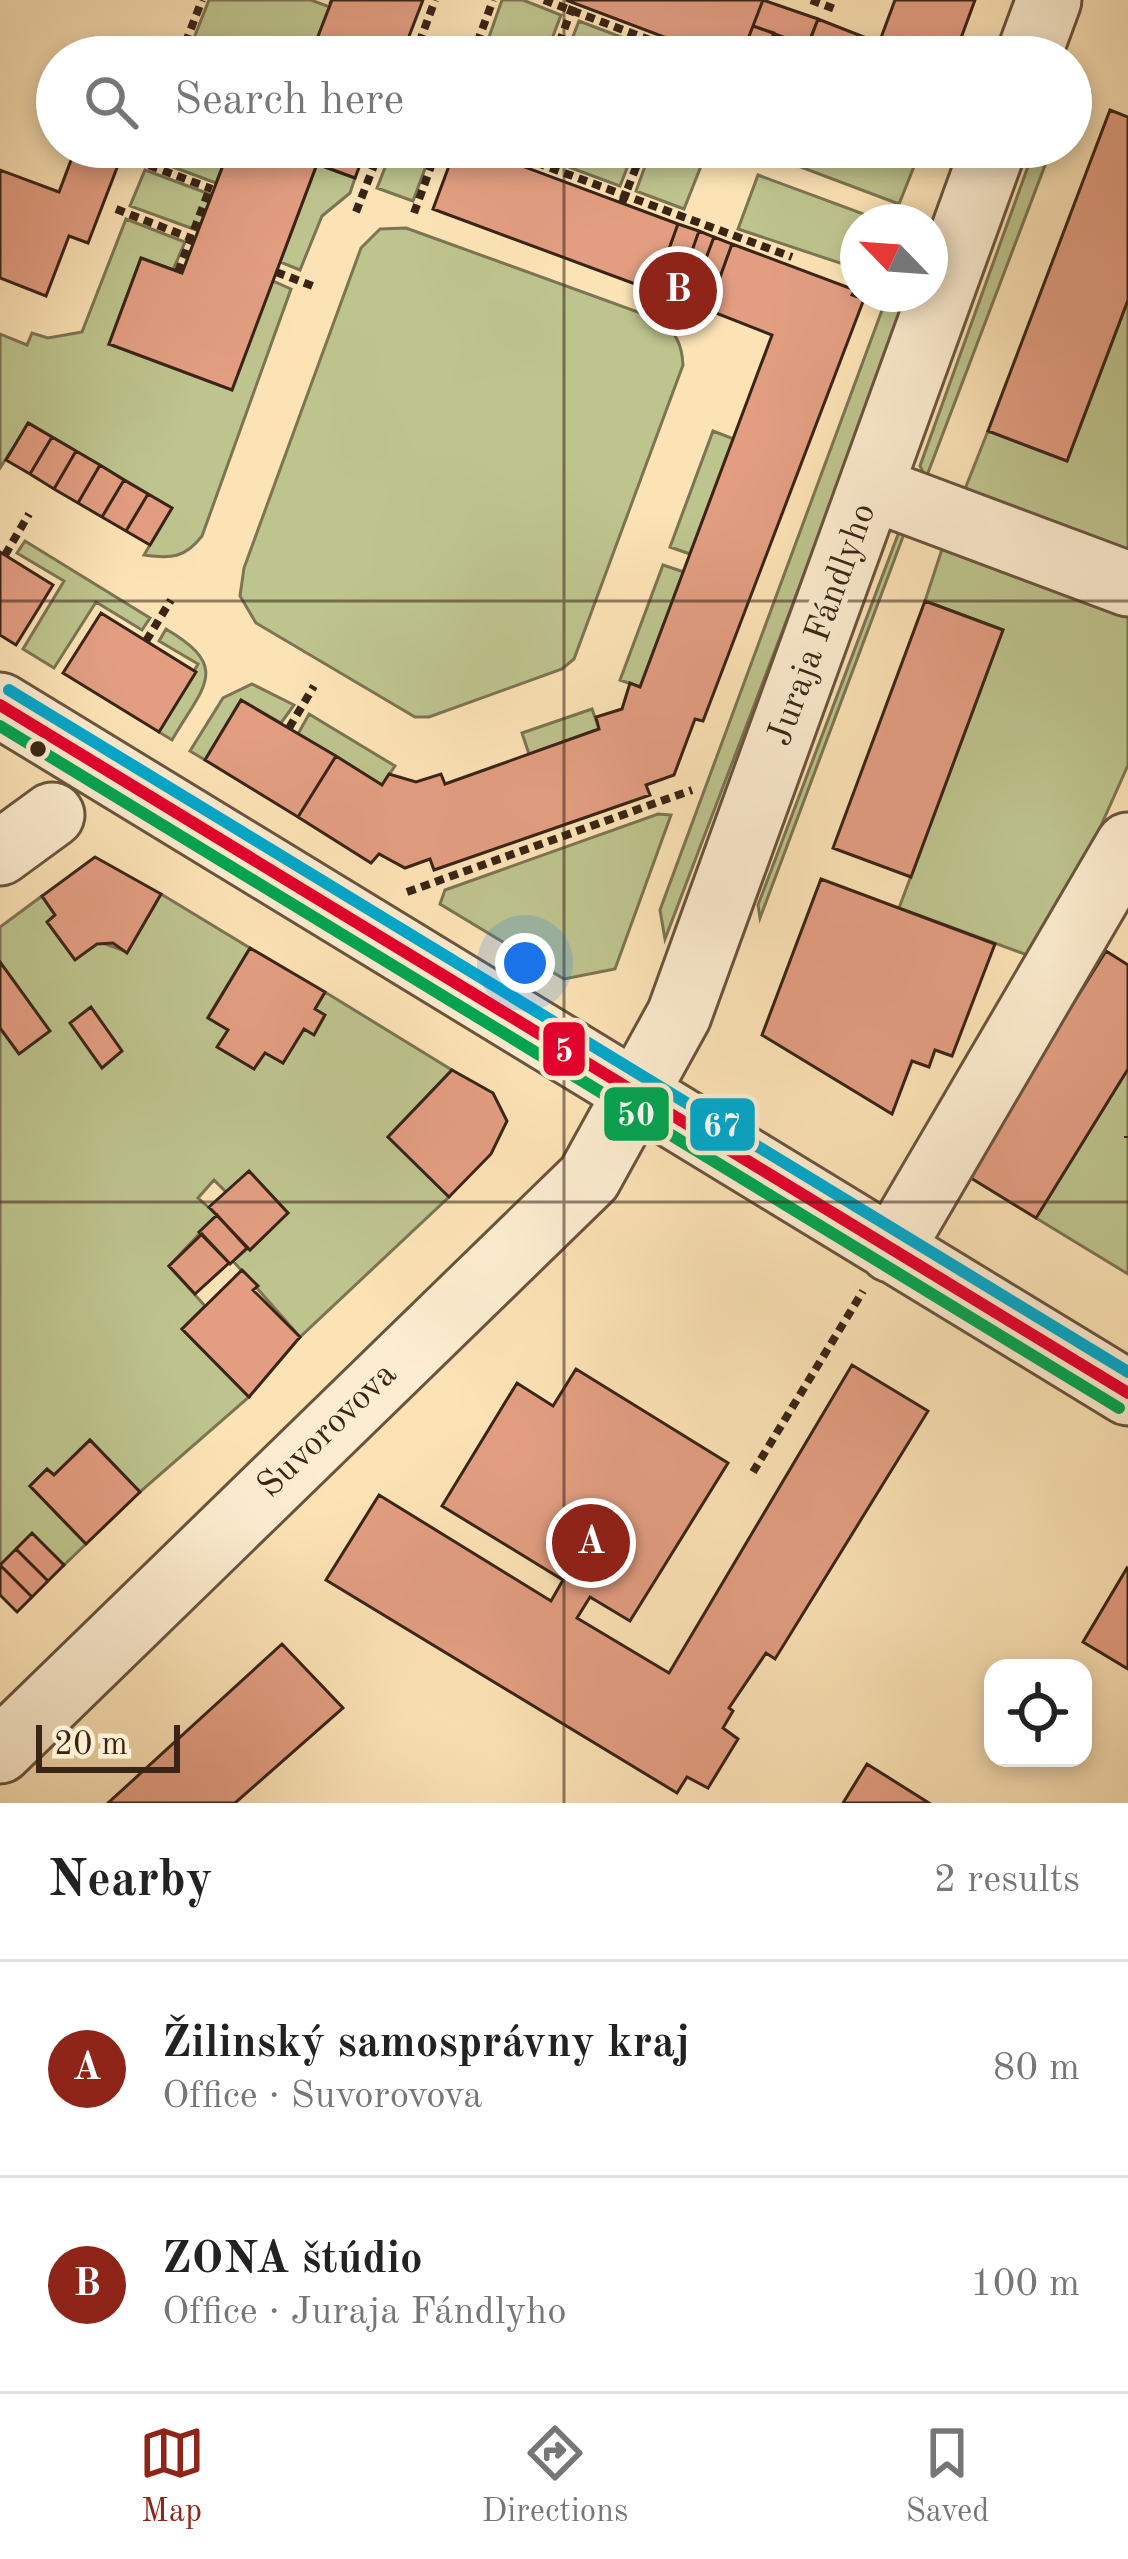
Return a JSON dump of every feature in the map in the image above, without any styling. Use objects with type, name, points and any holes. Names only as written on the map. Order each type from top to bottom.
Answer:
[{"type":"street","points":[[1036,36],[1049,0]]},
{"type":"street","name":"Juraja Fándlyho","points":[[637,1096],[679,1015],[874,489],[987,168]]},
{"type":"street","points":[[874,489],[1128,584]]},
{"type":"street","points":[[0,705],[637,1096],[877,1270],[1128,1394]]},
{"type":"street","points":[[0,853],[52,815]]},
{"type":"street","points":[[877,1270],[1128,844]]},
{"type":"street","name":"Suvorovova","points":[[0,1751],[589,1178],[637,1096]]},
{"type":"street","points":[[0,1784],[17,1803]]},
{"type":"path","points":[[187,36],[202,0]]},
{"type":"path","points":[[422,36],[435,0]]},
{"type":"path","points":[[480,36],[493,0]]},
{"type":"path","points":[[544,0],[573,6],[645,36]]},
{"type":"path","points":[[811,0],[835,9]]},
{"type":"path","points":[[562,36],[573,6]]},
{"type":"path","points":[[156,168],[212,189],[178,272]]},
{"type":"path","points":[[356,212],[373,168]]},
{"type":"path","points":[[414,213],[430,168]]},
{"type":"path","points":[[548,168],[792,257]]},
{"type":"path","points":[[624,199],[636,168]]},
{"type":"path","points":[[116,209],[192,239]]},
{"type":"path","points":[[276,272],[318,288]]},
{"type":"path","points":[[5,555],[29,514]]},
{"type":"path","points":[[146,641],[171,600]]},
{"type":"path","points":[[289,728],[314,686]]},
{"type":"path","points":[[394,896],[692,790]]},
{"type":"path","points":[[753,1472],[877,1270]]},
{"type":"green space","points":[[209,0],[311,0],[330,7],[318,36],[195,36]]},
{"type":"green space","points":[[502,0],[523,0],[561,15],[553,36],[489,36]]},
{"type":"green space","points":[[579,21],[618,36],[573,36]]},
{"type":"green space","points":[[176,168],[222,168],[216,183]]},
{"type":"green space","points":[[315,168],[355,178],[350,193],[322,216],[300,270],[280,262]]},
{"type":"green space","points":[[385,168],[425,168],[413,201],[377,188]]},
{"type":"green space","points":[[571,168],[627,168],[620,186]]},
{"type":"green space","points":[[644,168],[700,168],[684,209],[636,191]]},
{"type":"green space","points":[[803,168],[913,168],[899,204]]},
{"type":"green space","points":[[1027,168],[1044,168],[926,478],[920,466]]},
{"type":"green space","points":[[145,170],[212,195],[199,231],[130,206]]},
{"type":"green space","points":[[758,175],[840,205],[840,263],[738,229]]},
{"type":"green space","points":[[126,219],[185,242],[173,270],[141,258],[109,344],[273,281],[291,289],[202,536],[190,549],[170,557],[144,555],[172,508],[29,423],[0,468],[0,334],[27,345],[32,333],[48,338],[82,332]]},
{"type":"green space","points":[[406,228],[660,320],[677,340],[683,365],[574,659],[562,669],[429,717],[415,717],[256,623],[240,596],[244,568],[361,248],[380,229]]},
{"type":"green space","points":[[1128,300],[1128,564],[959,504],[988,431],[1067,461]]},
{"type":"green space","points":[[881,312],[904,312],[665,939],[660,910]]},
{"type":"green space","points":[[713,431],[734,439],[690,554],[670,547]]},
{"type":"green space","points":[[907,526],[760,918],[758,905],[899,532]]},
{"type":"green space","points":[[946,537],[1128,607],[1128,765],[1041,960],[899,908],[1003,630],[925,601]]},
{"type":"green space","points":[[25,541],[150,618],[142,630],[96,602],[54,668],[23,649],[64,581],[17,553]]},
{"type":"green space","points":[[663,565],[684,572],[640,687],[620,680]]},
{"type":"green space","points":[[166,629],[199,655],[205,667],[201,691],[172,740],[159,732],[198,664],[159,641]]},
{"type":"green space","points":[[252,684],[294,705],[281,723],[241,700],[205,760],[190,751],[223,698]]},
{"type":"green space","points":[[592,709],[599,729],[529,754],[522,733]]},
{"type":"green space","points":[[309,714],[395,766],[382,785],[298,734]]},
{"type":"green space","points":[[658,814],[671,815],[615,969],[564,979],[440,904],[445,890]]},
{"type":"green space","points":[[161,894],[250,948],[208,1017],[283,1063],[325,992],[452,1070],[388,1137],[449,1197],[300,1337],[233,1261],[288,1213],[249,1171],[226,1192],[214,1180],[198,1198],[217,1215],[169,1266],[205,1306],[182,1329],[249,1397],[140,1492],[90,1440],[54,1475],[47,1469],[30,1486],[86,1544],[64,1565],[0,1565],[0,1028],[19,1053],[0,962],[0,927],[42,896],[55,915],[48,923],[127,952]]},
{"type":"green space","points":[[1128,1069],[1128,1274],[1036,1218]]},
{"type":"building","points":[[332,0],[423,0],[409,36],[318,36]]},
{"type":"building","points":[[566,0],[763,0],[749,36],[661,36]]},
{"type":"building","points":[[763,0],[818,19],[812,36],[780,36],[753,26]]},
{"type":"building","points":[[895,0],[975,0],[962,36],[882,36]]},
{"type":"building","points":[[818,19],[861,36],[811,36]]},
{"type":"building","points":[[753,26],[774,33],[773,36],[749,36]]},
{"type":"building","points":[[1110,110],[1128,117],[1128,300],[1067,461],[988,431],[1088,168],[1092,168]]},
{"type":"building","points":[[68,168],[117,168],[88,243],[69,236],[46,296],[0,278],[0,170],[59,192]]},
{"type":"building","points":[[222,168],[315,168],[232,390],[109,344],[141,258],[182,273]]},
{"type":"building","points":[[328,168],[359,168],[355,178]]},
{"type":"building","points":[[448,168],[527,168],[678,224],[654,291],[433,209]]},
{"type":"building","points":[[678,224],[699,231],[682,279],[661,271]]},
{"type":"building","points":[[699,231],[714,237],[696,285],[682,279]]},
{"type":"building","points":[[714,237],[732,244],[715,291],[696,285]]},
{"type":"building","points":[[732,244],[840,284],[840,312],[859,312],[703,721],[695,719],[674,775],[646,785],[650,795],[434,870],[430,859],[405,868],[379,854],[371,863],[298,817],[336,756],[382,785],[389,774],[416,782],[441,774],[445,784],[599,729],[596,717],[622,709],[630,683],[640,687],[772,335],[708,310]]},
{"type":"building","points":[[661,271],[715,291],[708,310],[654,291]]},
{"type":"building","points":[[28,423],[52,437],[30,474],[6,460]]},
{"type":"building","points":[[52,437],[76,451],[54,489],[30,474]]},
{"type":"building","points":[[76,451],[100,465],[78,503],[54,489]]},
{"type":"building","points":[[100,465],[124,480],[102,517],[78,503]]},
{"type":"building","points":[[124,480],[148,494],[126,531],[102,517]]},
{"type":"building","points":[[148,494],[172,508],[150,545],[126,531]]},
{"type":"building","points":[[0,552],[53,585],[16,645],[0,635]]},
{"type":"building","points":[[925,601],[1003,630],[911,877],[833,848]]},
{"type":"building","points":[[101,613],[196,672],[159,732],[63,673]]},
{"type":"building","points":[[241,700],[336,756],[298,817],[205,760]]},
{"type":"building","points":[[95,857],[161,894],[127,953],[113,943],[97,944],[75,960],[47,922],[55,915],[42,896]]},
{"type":"building","points":[[821,879],[995,944],[952,1056],[935,1050],[929,1067],[912,1061],[892,1114],[762,1035]]},
{"type":"building","points":[[250,948],[325,992],[315,1009],[325,1015],[314,1035],[304,1029],[283,1063],[265,1053],[254,1069],[217,1047],[228,1030],[208,1018]]},
{"type":"building","points":[[1106,951],[1128,965],[1128,1069],[1036,1218],[966,1175]]},
{"type":"building","points":[[0,962],[50,1031],[19,1054],[0,1028]]},
{"type":"building","points":[[91,1007],[122,1051],[102,1068],[70,1023]]},
{"type":"building","points":[[452,1070],[493,1093],[507,1121],[491,1154],[449,1197],[388,1137]]},
{"type":"building","points":[[249,1171],[288,1213],[250,1250],[209,1207]]},
{"type":"building","points":[[217,1215],[247,1248],[230,1264],[199,1232]]},
{"type":"building","points":[[202,1234],[229,1263],[195,1294],[169,1266]]},
{"type":"building","points":[[242,1270],[258,1286],[253,1290],[300,1337],[249,1397],[182,1329]]},
{"type":"building","points":[[852,1365],[928,1411],[775,1659],[766,1653],[729,1708],[733,1711],[723,1728],[738,1739],[708,1788],[687,1777],[677,1793],[326,1580],[379,1495],[551,1601],[563,1580],[442,1506],[517,1383],[553,1406],[576,1369],[728,1463],[630,1621],[590,1597],[577,1618],[669,1673]]},
{"type":"building","points":[[90,1440],[140,1492],[86,1544],[30,1486],[47,1469],[54,1475]]},
{"type":"building","points":[[32,1533],[64,1565],[48,1581],[16,1549]]},
{"type":"building","points":[[16,1549],[48,1581],[32,1597],[0,1565]]},
{"type":"building","points":[[0,1565],[32,1597],[17,1612],[0,1595]]},
{"type":"building","points":[[1128,1569],[1128,1669],[1083,1642]]},
{"type":"building","points":[[282,1644],[343,1708],[235,1803],[108,1803]]},
{"type":"building","points":[[867,1764],[929,1803],[843,1803]]},
{"type":"transit line","name":"67","points":[[9,690],[1128,1372]]},
{"type":"transit line","name":"5","points":[[0,705],[1128,1393]]},
{"type":"transit line","name":"50","points":[[0,726],[1119,1408]]},
{"type":"place","name":"ZONA štúdio","points":[[678,291]]},
{"type":"place","name":"Žilinský samosprávny kraj","points":[[591,1543]]}]
